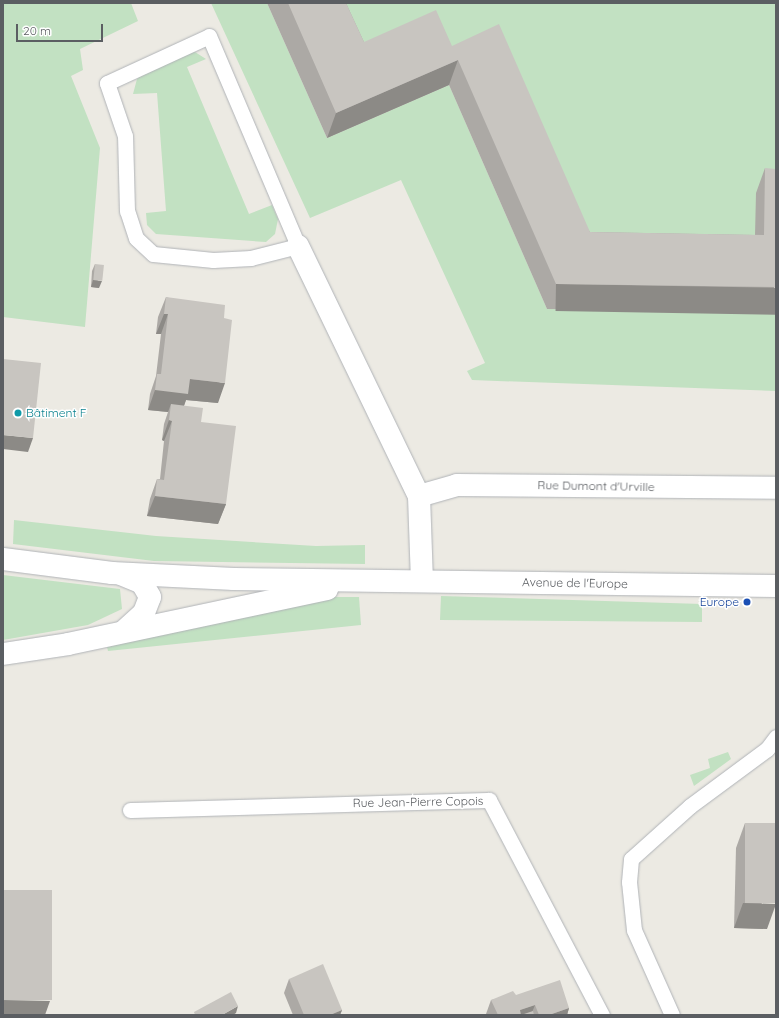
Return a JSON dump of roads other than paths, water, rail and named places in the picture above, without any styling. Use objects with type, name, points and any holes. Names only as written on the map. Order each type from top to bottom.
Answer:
[{"type":"street","points":[[298,246],[418,496],[422,580]]},
{"type":"street","name":"Rue Dumont d'Urville","points":[[418,496],[457,485],[776,488]]},
{"type":"street","points":[[3,559],[120,573],[234,579],[373,580]]},
{"type":"street","points":[[120,573],[142,583],[150,597],[144,613],[124,631]]},
{"type":"street","points":[[3,654],[68,644],[124,631],[373,580]]},
{"type":"street","name":"Avenue de l'Europe","points":[[373,580],[776,586]]},
{"type":"lane","points":[[209,36],[298,246],[251,258],[213,260],[153,254],[136,238],[127,211],[125,136],[107,83],[209,36]]},
{"type":"lane","points":[[672,1015],[634,930],[628,882],[631,859],[690,806],[767,749],[776,738]]},
{"type":"lane","name":"Rue Jean-Pierre Copois","points":[[130,810],[489,800],[602,1015]]},
{"type":"place","name":"Bâtiment F","points":[[18,413]]},
{"type":"place","name":"Europe","points":[[747,602]]}]
